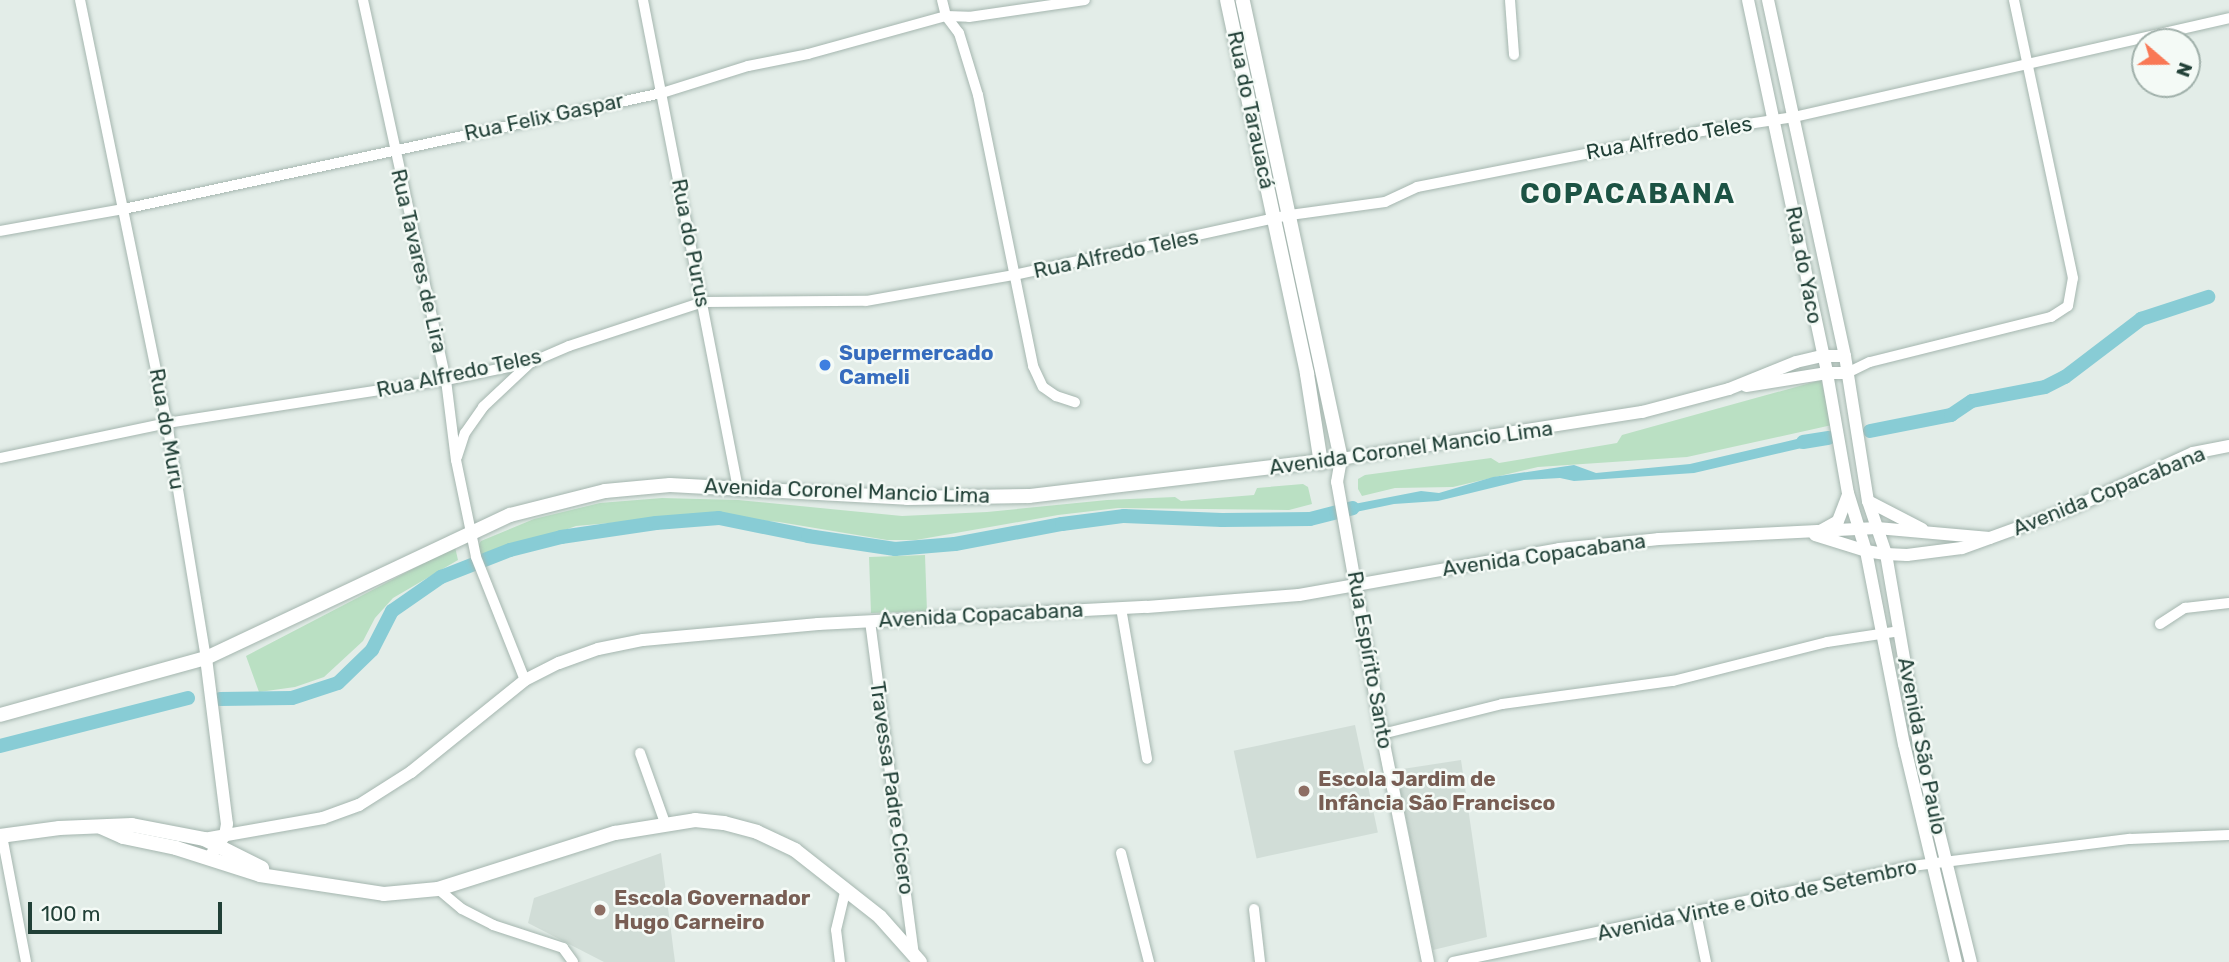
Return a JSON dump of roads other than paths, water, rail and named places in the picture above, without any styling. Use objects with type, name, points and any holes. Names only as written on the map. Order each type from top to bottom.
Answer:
[{"type":"main road","name":"Rua do Tarauacá","points":[[1227,0],[1273,221]]},
{"type":"main road","name":"Rua do Tarauacá","points":[[1243,0],[1290,215]]},
{"type":"main road","name":"Rua Espírito Santo","points":[[1290,215],[1341,459]]},
{"type":"main road","name":"Rua Espírito Santo","points":[[1273,221],[1307,374],[1321,463]]},
{"type":"main road","name":"Avenida Coronel Mancio Lima","points":[[0,715],[206,658],[510,514],[605,491],[670,485],[916,498],[1029,496],[1341,459]]},
{"type":"main road","points":[[101,827],[123,837],[279,878],[384,894],[438,890],[615,833],[695,820],[757,832],[795,850],[880,917],[917,959]]},
{"type":"main road","points":[[1,836],[59,828],[132,825],[204,839],[222,839],[279,878]]},
{"type":"street","name":"Rua do Muru","points":[[80,0],[167,423],[206,658],[227,815],[222,839]]},
{"type":"street","name":"Rua Tavares de Lira","points":[[363,0],[393,148],[446,380],[456,460],[476,557],[525,680]]},
{"type":"street","name":"Rua do Purus","points":[[643,0],[738,487]]},
{"type":"street","points":[[942,0],[946,16],[959,33],[978,95],[1037,378],[1056,396],[1075,402]]},
{"type":"street","name":"Rua Felix Gaspar","points":[[0,231],[124,209],[393,148],[662,93],[748,66],[808,54],[946,16],[969,17],[1085,0]]},
{"type":"street","points":[[1510,0],[1514,55]]},
{"type":"street","name":"Rua do Yaco","points":[[1748,0],[1827,373],[1848,493],[1860,530]]},
{"type":"street","name":"Rua do Yaco","points":[[1768,0],[1844,355],[1868,501],[1877,528]]},
{"type":"street","name":"Avenida Coronel Mancio Lima","points":[[1341,459],[1588,422],[1729,389],[1827,373],[1847,373],[1870,362],[1962,341],[2061,313],[2071,298],[2070,267],[2014,0]]},
{"type":"street","name":"Rua Alfredo Teles","points":[[0,458],[167,423],[446,380],[532,362],[569,346],[703,302],[866,301],[1014,275],[1273,221],[1290,215],[1385,201],[1417,187],[1702,131],[1794,117],[2229,18]]},
{"type":"street","name":"Avenida Coronel Mancio Lima","points":[[1729,389],[1796,362],[1822,356],[1844,355],[1870,362]]},
{"type":"street","points":[[456,460],[465,433],[482,407],[532,362]]},
{"type":"street","name":"Avenida Copacabana","points":[[1812,532],[1866,551],[1886,554],[1916,554],[1962,548],[2070,509],[2193,453],[2229,446]]},
{"type":"street","name":"Rua Espírito Santo","points":[[1341,459],[1336,482],[1357,583],[1382,734],[1428,962]]},
{"type":"street","name":"Rua Espírito Santo","points":[[1321,463],[1336,482]]},
{"type":"street","points":[[1812,532],[1838,521],[1845,509],[1848,493]]},
{"type":"street","points":[[1868,501],[1925,531]]},
{"type":"street","name":"Avenida Copacabana","points":[[222,839],[323,818],[359,805],[411,772],[525,680],[559,663],[598,649],[643,640],[870,621],[1121,608],[1299,595],[1572,548],[1720,534],[1877,528],[1990,538]]},
{"type":"street","name":"Avenida São Paulo","points":[[1877,528],[1886,554],[1956,962]]},
{"type":"street","name":"Avenida São Paulo","points":[[1860,530],[1904,744],[1972,962]]},
{"type":"street","points":[[1890,583],[1902,564],[1916,554]]},
{"type":"street","points":[[2160,624],[2185,608],[2229,603]]},
{"type":"street","points":[[1121,608],[1147,759]]},
{"type":"street","name":"Travessa Padre Cícero","points":[[870,621],[917,959]]},
{"type":"street","points":[[1382,734],[1502,704],[1673,681],[1828,642],[1900,631]]},
{"type":"street","points":[[1904,744],[1918,741]]},
{"type":"street","points":[[640,752],[665,823]]},
{"type":"street","name":"Avenida Vinte e Oito de Setembro","points":[[1453,962],[1696,913],[1868,873],[2130,839],[2229,835]]},
{"type":"street","points":[[1,836],[26,962]]},
{"type":"street","points":[[209,858],[222,839]]},
{"type":"street","points":[[1121,853],[1149,962]]},
{"type":"street","points":[[840,962],[836,930],[846,888]]},
{"type":"street","points":[[438,890],[462,909],[493,925],[563,948],[573,962]]},
{"type":"street","points":[[1254,909],[1260,962]]},
{"type":"street","points":[[1696,913],[1706,962]]},
{"type":"water","points":[[1818,434],[1819,444],[1694,473],[1574,481],[1560,478],[1524,480],[1438,501],[1394,504],[1351,513],[1349,505],[1421,491],[1439,493],[1493,477],[1574,465],[1596,473],[1690,464]]},
{"type":"waterway","points":[[1870,431],[1951,415],[1972,401],[2045,387],[2065,377],[2141,319],[2208,297]]},
{"type":"waterway","points":[[1803,442],[1829,438]]},
{"type":"waterway","points":[[220,699],[292,698],[338,683],[372,650],[392,611],[441,577],[510,550],[561,537],[656,523],[719,518],[808,536],[895,549],[955,544],[1062,524],[1124,516],[1222,520],[1310,519],[1353,508]]},
{"type":"waterway","points":[[0,746],[188,698]]},
{"type":"place","name":"Supermercado Cameli","points":[[825,365]]},
{"type":"place","name":"Escola Jardim de Infância São Francisco","points":[[1304,791]]},
{"type":"place","name":"Escola Governador Hugo Carneiro","points":[[600,910]]},
{"type":"district","name":"COPACABANA","points":[[1628,194]]}]
